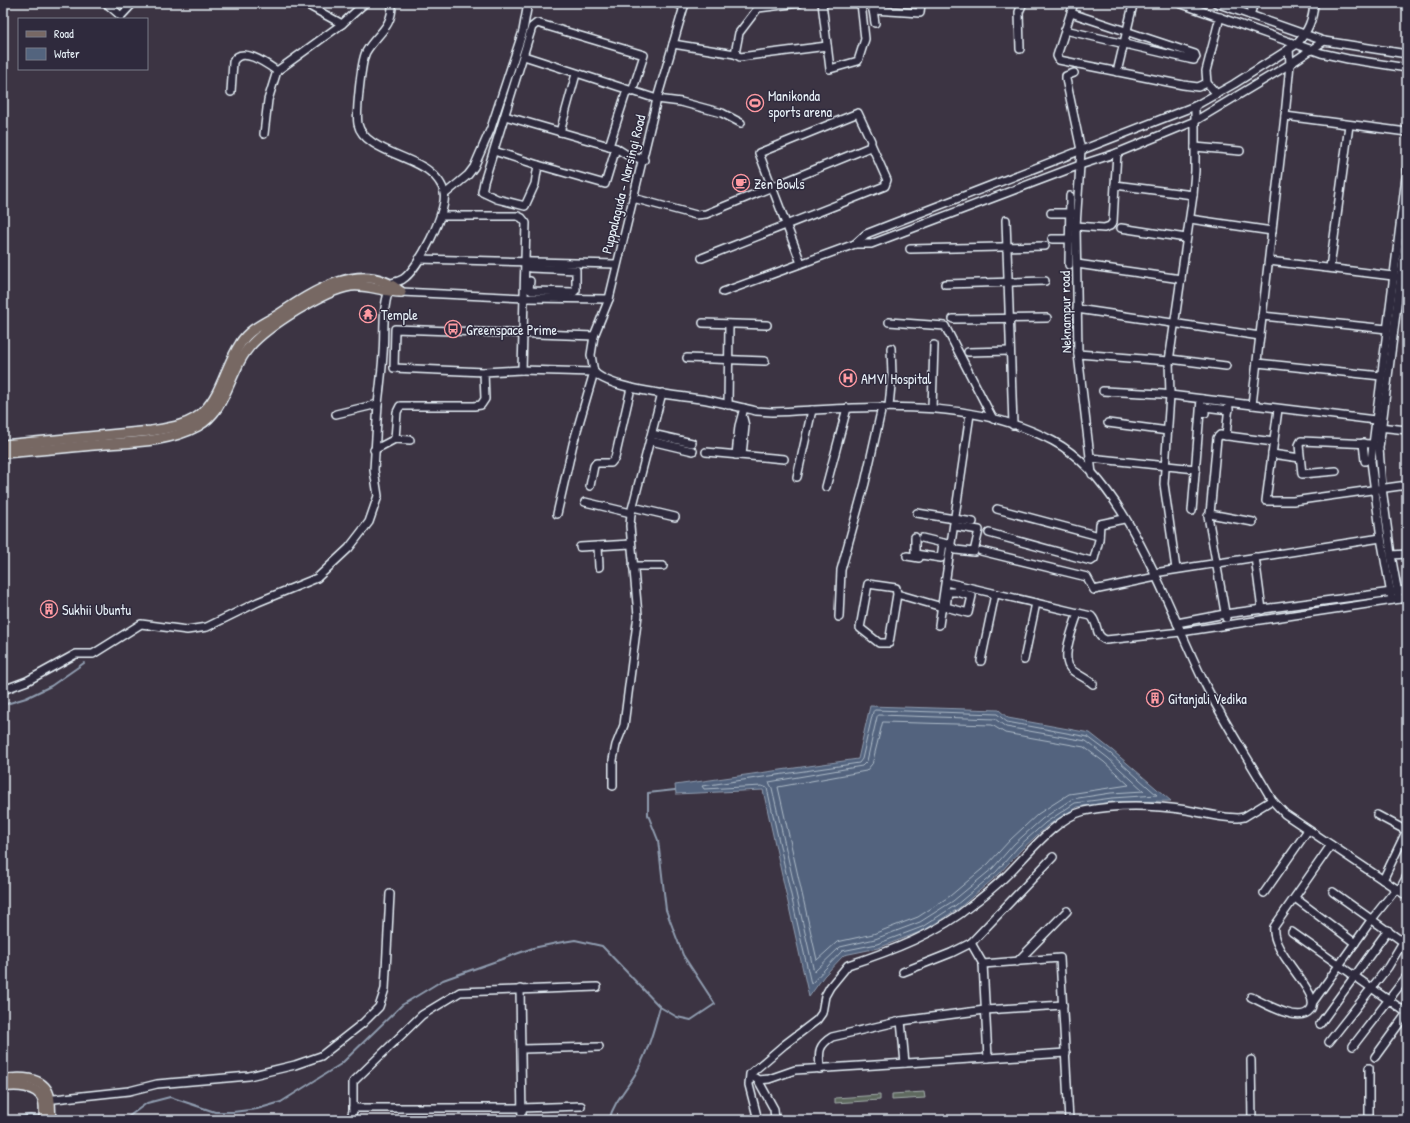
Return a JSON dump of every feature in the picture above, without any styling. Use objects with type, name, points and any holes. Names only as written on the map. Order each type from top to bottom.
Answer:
[{"type":"main road","points":[[3,445],[151,431],[171,428],[192,420],[204,411],[214,396],[240,344],[251,331],[318,289],[352,279],[365,278],[392,283],[401,292]]},
{"type":"main road","points":[[3,453],[122,443],[179,435],[198,426],[217,409],[237,367],[249,347],[282,320],[310,303],[349,286],[366,286],[387,292],[401,292]]},
{"type":"main road","points":[[3,1080],[21,1077],[35,1081],[47,1090],[47,1117]]},
{"type":"main road","points":[[3,1087],[14,1085],[24,1087],[36,1092],[46,1100]]},
{"type":"street","points":[[106,3],[121,16],[133,3]]},
{"type":"street","points":[[304,3],[342,24]]},
{"type":"street","points":[[264,134],[268,100],[277,71],[342,24],[365,3]]},
{"type":"street","points":[[3,690],[27,681],[76,654],[93,654],[141,624],[187,630],[207,627],[258,602],[316,578],[349,548],[369,522],[378,496],[374,470],[374,450],[383,353],[384,307],[387,292],[392,283],[404,279],[419,259],[441,216],[445,194],[437,178],[429,171],[400,155],[381,149],[361,132],[358,124],[357,111],[366,53],[386,29],[392,12],[392,3]]},
{"type":"street","points":[[445,194],[468,176],[474,167],[491,128],[523,31],[528,3]]},
{"type":"street","points":[[676,3],[684,5]]},
{"type":"street","points":[[735,54],[739,33],[758,8],[800,3]]},
{"type":"street","points":[[822,3],[830,69],[858,61],[864,39],[861,3]]},
{"type":"street","points":[[875,23],[873,6],[920,13],[921,3]]},
{"type":"street","points":[[1020,49],[1019,12],[1023,3]]},
{"type":"street","points":[[1074,3],[1056,56],[1059,60],[1183,85],[1198,87],[1207,83]]},
{"type":"street","points":[[1179,3],[1311,50],[1348,59],[1407,68]]},
{"type":"street","points":[[1216,3],[1324,41],[1407,54]]},
{"type":"street","points":[[1250,15],[1254,3]]},
{"type":"street","points":[[854,244],[866,234],[1195,106],[1297,44],[1305,35],[1313,17],[1314,3]]},
{"type":"street","name":"Puppalaguda - Narsingi Road","points":[[594,372],[591,355],[594,336],[609,299],[616,264],[644,160],[657,99],[684,5]]},
{"type":"street","points":[[1117,72],[1133,6]]},
{"type":"street","points":[[1065,30],[1189,59],[1194,60],[1196,57],[1195,54],[1070,13]]},
{"type":"street","points":[[1217,94],[1207,83],[1206,71],[1220,17]]},
{"type":"street","points":[[494,151],[605,184],[613,147],[630,91],[644,55],[537,23],[532,27],[484,182],[482,192],[514,205],[525,206],[535,184],[538,165]]},
{"type":"street","points":[[723,292],[854,244],[871,244],[1080,165],[1116,153],[1195,121],[1290,64],[1324,41]]},
{"type":"street","points":[[673,44],[735,54],[740,57],[827,46]]},
{"type":"street","points":[[1252,405],[1285,116],[1290,64],[1289,49]]},
{"type":"street","points":[[230,92],[233,62],[235,58],[241,55],[260,59],[277,71]]},
{"type":"street","points":[[524,56],[657,99],[681,102],[722,113],[741,123]]},
{"type":"street","name":"Neknampur road","points":[[1074,73],[1066,76],[1081,150],[1073,213],[1076,226],[1073,238],[1073,264],[1077,309],[1078,354],[1092,474]]},
{"type":"street","points":[[560,132],[576,74]]},
{"type":"street","points":[[1176,569],[1164,484],[1170,395],[1170,360],[1174,322],[1193,195],[1195,106]]},
{"type":"street","points":[[702,258],[786,225],[887,184],[887,180],[858,113],[854,113],[759,153],[786,225],[801,263]]},
{"type":"street","points":[[505,116],[613,147],[627,155],[644,160]]},
{"type":"street","points":[[1285,116],[1407,132]]},
{"type":"street","points":[[1330,268],[1349,125]]},
{"type":"street","points":[[633,198],[696,214],[706,214],[870,147],[871,144]]},
{"type":"street","points":[[1195,147],[1240,151]]},
{"type":"street","points":[[1076,226],[1104,228],[1110,226],[1112,222],[1116,153]]},
{"type":"street","points":[[1393,597],[1381,538],[1371,461],[1407,169]]},
{"type":"street","points":[[1115,185],[1193,195]]},
{"type":"street","points":[[1052,239],[1073,238],[1073,213],[1070,196]]},
{"type":"street","points":[[1051,213],[1073,213]]},
{"type":"street","points":[[441,216],[522,218],[526,223],[528,261],[522,370]]},
{"type":"street","points":[[1190,219],[1272,231]]},
{"type":"street","points":[[1006,220],[1013,425]]},
{"type":"street","points":[[1398,591],[1391,555],[1382,488],[1379,448],[1404,279],[1407,226]]},
{"type":"street","points":[[1121,228],[1186,238]]},
{"type":"street","points":[[910,249],[1045,246]]},
{"type":"street","points":[[419,259],[616,264]]},
{"type":"street","points":[[528,261],[530,268],[529,289],[532,292],[576,292],[576,270],[530,268]]},
{"type":"street","points":[[1269,261],[1393,276],[1404,279]]},
{"type":"street","points":[[1073,264],[1181,279]]},
{"type":"street","points":[[945,284],[1045,281]]},
{"type":"street","points":[[401,292],[525,298],[609,299]]},
{"type":"street","points":[[1077,309],[1174,322],[1260,336]]},
{"type":"street","points":[[1262,316],[1387,329]]},
{"type":"street","points":[[953,319],[1047,318]]},
{"type":"street","points":[[889,322],[946,326],[994,419]]},
{"type":"street","points":[[703,323],[767,325]]},
{"type":"street","points":[[728,405],[729,325]]},
{"type":"street","points":[[594,336],[396,329],[394,368],[484,372],[522,370],[594,372],[599,377],[631,388],[772,412],[886,406],[932,408],[994,419],[1052,441],[1068,451],[1109,492],[1155,575],[1205,683],[1272,800],[1285,814],[1407,896]]},
{"type":"street","points":[[932,408],[934,345]]},
{"type":"street","points":[[838,617],[841,570],[886,406],[892,375],[891,348]]},
{"type":"street","points":[[968,352],[1010,351]]},
{"type":"street","points":[[1078,354],[1170,360],[1226,366]]},
{"type":"street","points":[[687,358],[764,361]]},
{"type":"street","points":[[1257,363],[1381,376]]},
{"type":"street","points":[[395,439],[397,412],[400,406],[481,405],[485,398],[484,372]]},
{"type":"street","points":[[557,514],[573,444],[594,372]]},
{"type":"street","points":[[590,486],[596,463],[611,463],[615,458],[631,388]]},
{"type":"street","points":[[1103,391],[1170,395],[1201,399],[1229,406]]},
{"type":"street","points":[[613,786],[613,760],[616,745],[624,725],[638,615],[630,526],[632,510],[652,438],[662,393]]},
{"type":"street","points":[[1192,511],[1201,399]]},
{"type":"street","points":[[336,414],[378,404]]},
{"type":"street","points":[[1200,413],[1205,413],[1205,407],[1252,405],[1375,423],[1383,427],[1407,430]]},
{"type":"street","points":[[1226,436],[1229,406]]},
{"type":"street","points":[[739,455],[745,426],[743,418],[744,408]]},
{"type":"street","points":[[826,487],[847,408]]},
{"type":"street","points":[[1278,409],[1266,501],[1293,502],[1407,485]]},
{"type":"street","points":[[797,477],[812,410]]},
{"type":"street","points":[[939,625],[956,524],[970,414]]},
{"type":"street","points":[[1108,423],[1168,431]]},
{"type":"street","points":[[1253,522],[1213,516],[1210,514],[1217,438],[1220,435],[1274,442]]},
{"type":"street","points":[[652,438],[692,447]]},
{"type":"street","points":[[374,450],[395,439],[410,440]]},
{"type":"street","points":[[1336,471],[1303,475],[1299,445],[1301,441],[1372,444]]},
{"type":"street","points":[[1363,443],[1365,461]]},
{"type":"street","points":[[706,452],[784,459]]},
{"type":"street","points":[[1272,454],[1300,458]]},
{"type":"street","points":[[1090,458],[1196,469]]},
{"type":"street","points":[[585,502],[675,517]]},
{"type":"street","points":[[997,509],[1099,536]]},
{"type":"street","points":[[917,513],[979,530],[974,552],[956,550],[952,546],[943,543],[919,538],[915,554],[941,558],[943,543]]},
{"type":"street","points":[[1208,516],[1227,625]]},
{"type":"street","points":[[989,533],[1091,561],[1094,559],[1099,536],[1099,526],[1102,523],[1124,519]]},
{"type":"street","points":[[956,524],[973,522]]},
{"type":"street","points":[[981,551],[1087,577],[1094,590],[1176,569],[1381,538]]},
{"type":"street","points":[[580,547],[632,544]]},
{"type":"street","points":[[598,546],[599,567]]},
{"type":"street","points":[[1391,555],[1407,554]]},
{"type":"street","points":[[907,556],[949,564]]},
{"type":"street","points":[[1255,557],[1262,610]]},
{"type":"street","points":[[633,566],[663,566]]},
{"type":"street","points":[[946,582],[957,589],[995,594],[1091,616],[1095,619],[1098,634],[1101,638],[1106,640],[1181,632],[1308,613],[1393,597],[1398,591],[1407,590]]},
{"type":"street","points":[[867,585],[896,588],[898,594],[889,644],[879,643],[860,628],[867,585]]},
{"type":"street","points":[[898,594],[942,607]]},
{"type":"street","points":[[980,661],[995,594]]},
{"type":"street","points":[[1177,623],[1225,614],[1306,604],[1393,597],[1407,598]]},
{"type":"street","points":[[1024,660],[1036,603]]},
{"type":"street","points":[[1306,604],[1308,613]]},
{"type":"street","points":[[1078,613],[1068,645],[1066,659],[1072,670],[1093,684]]},
{"type":"street","points":[[758,1120],[749,1084],[750,1074],[784,1045],[817,1020],[822,1013],[825,996],[830,987],[848,965],[926,934],[972,906],[1005,877],[1046,834],[1075,815],[1083,812],[1132,806],[1182,809],[1238,818],[1244,817],[1272,800]]},
{"type":"street","points":[[1377,815],[1407,830],[1383,880]]},
{"type":"street","points":[[1264,893],[1308,830]]},
{"type":"street","points":[[1313,1002],[1310,992],[1295,974],[1281,952],[1273,934],[1274,927],[1331,846]]},
{"type":"street","points":[[903,972],[951,953],[971,943],[1054,857]]},
{"type":"street","points":[[1251,997],[1293,1015],[1301,1016],[1309,1012],[1313,1002],[1338,966],[1372,919],[1407,876]]},
{"type":"street","points":[[1329,1042],[1405,943],[1333,892]]},
{"type":"street","points":[[46,1100],[129,1091],[158,1084],[249,1076],[295,1066],[321,1056],[363,1023],[379,1007],[385,989],[390,894]]},
{"type":"street","points":[[1295,898],[1355,943]]},
{"type":"street","points":[[1017,962],[1067,911]]},
{"type":"street","points":[[1320,1024],[1353,976],[1388,930]]},
{"type":"street","points":[[1292,932],[1338,966],[1407,1013],[1375,1057]]},
{"type":"street","points":[[971,943],[983,964],[988,1058]]},
{"type":"street","points":[[983,964],[1060,958],[1069,1120]]},
{"type":"street","points":[[1353,1046],[1407,976]]},
{"type":"street","points":[[350,1120],[353,1110],[353,1082],[422,1015],[460,992],[597,987]]},
{"type":"street","points":[[520,989],[522,1120]]},
{"type":"street","points":[[820,1068],[819,1051],[823,1042],[832,1037],[901,1021],[985,1010],[1063,1005]]},
{"type":"street","points":[[901,1021],[905,1063]]},
{"type":"street","points":[[522,1049],[599,1047]]},
{"type":"street","points":[[758,1080],[769,1079],[795,1070],[1066,1053]]},
{"type":"street","points":[[1251,1060],[1252,1120]]},
{"type":"street","points":[[1369,1068],[1369,1120]]},
{"type":"street","points":[[750,1074],[758,1080],[774,1109],[775,1120]]},
{"type":"street","points":[[353,1110],[581,1106]]},
{"type":"street","points":[[353,1110],[357,1120]]},
{"type":"green space","points":[[924,1092],[925,1098],[892,1100],[892,1094]]},
{"type":"green space","points":[[880,1095],[880,1100],[835,1103],[835,1098]]},
{"type":"water","points":[[870,706],[999,710],[1008,718],[1090,733],[1171,801],[1112,802],[1077,807],[1047,826],[1021,850],[999,874],[959,908],[925,930],[878,948],[844,955],[824,976],[809,997],[763,790],[676,794],[675,785],[858,759]]},
{"type":"waterway","points":[[3,705],[26,698],[51,686],[84,663]]},
{"type":"waterway","points":[[124,1120],[147,1103],[170,1097],[215,1112],[233,1112],[257,1109],[281,1102],[341,1064],[402,1005],[443,980],[533,948],[557,943],[575,940],[602,946],[660,1007],[677,1017],[691,1020],[715,1004],[683,955],[666,910],[658,840],[648,815],[648,793],[675,790]]},
{"type":"waterway","points":[[609,1120],[614,1107],[641,1063],[660,1007]]},
{"type":"waterway","points":[[3,1120],[30,1115],[41,1117]]},
{"type":"waterway","points":[[54,1118],[82,1120]]},
{"type":"place","name":"Manikonda sports arena","points":[[755,103]]},
{"type":"place","name":"Zen Bowls","points":[[741,183]]},
{"type":"place","name":"Temple","points":[[368,314]]},
{"type":"place","name":"Greenspace Prime","points":[[453,329]]},
{"type":"place","name":"AMVI Hospital","points":[[848,378]]},
{"type":"place","name":"Sukhii Ubuntu","points":[[49,609]]},
{"type":"place","name":"Gitanjali Vedika","points":[[1155,698]]}]
